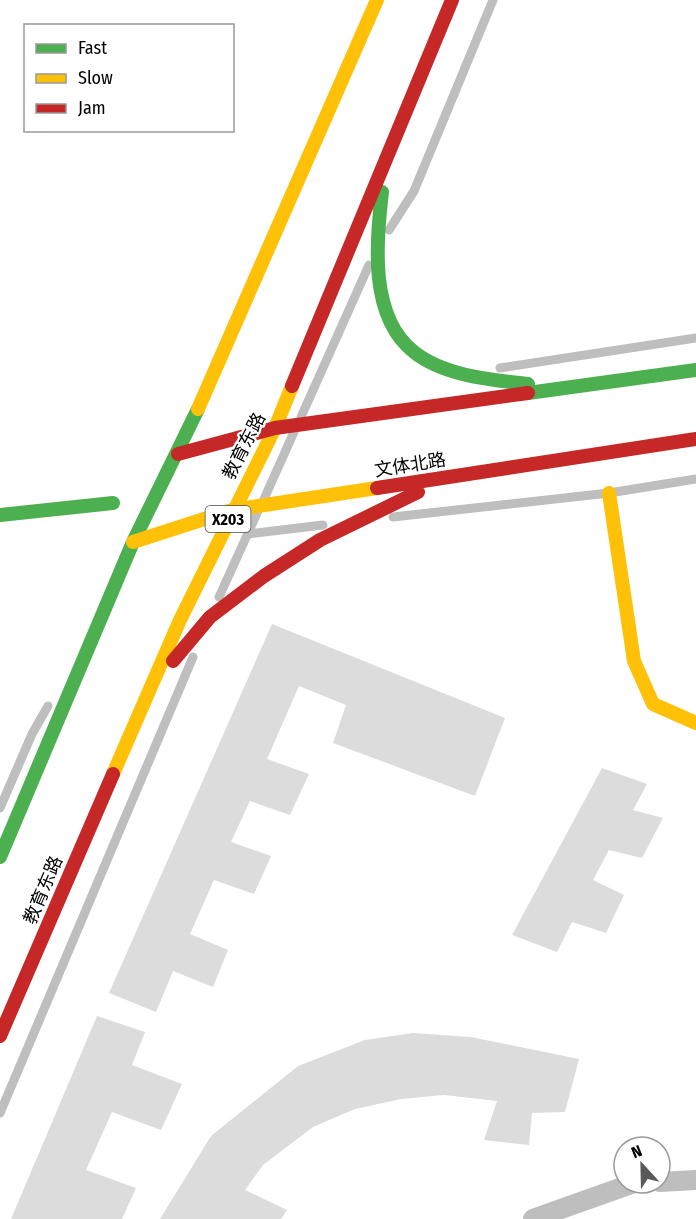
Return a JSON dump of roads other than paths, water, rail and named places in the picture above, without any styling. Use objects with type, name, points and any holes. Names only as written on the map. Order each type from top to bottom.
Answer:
[{"type":"main road","points":[[0,857],[133,542],[178,454],[377,0]]},
{"type":"main road","name":"教育东路","points":[[0,1036],[151,687],[232,510],[275,428],[452,0]]},
{"type":"main road","points":[[386,159],[377,248],[388,312],[404,342],[415,353],[437,364],[500,382],[583,388]]},
{"type":"main road","points":[[178,454],[275,428],[583,388],[696,370]]},
{"type":"main road","name":"文体北路","points":[[133,542],[232,510],[696,439]]},
{"type":"main road","points":[[151,687],[210,617],[264,576],[356,521],[458,475]]},
{"type":"main road","points":[[609,493],[634,662],[653,704],[696,723]]},
{"type":"main road","points":[[0,515],[113,503]]},
{"type":"street","points":[[672,1181],[696,1180]]},
{"type":"street","points":[[533,1219],[612,1191]]},
{"type":"lane","points":[[0,1113],[210,617],[377,248],[414,191],[493,0]]},
{"type":"lane","points":[[469,373],[696,338]]},
{"type":"lane","points":[[248,534],[609,493],[696,479]]},
{"type":"lane","points":[[62,682],[104,611]]},
{"type":"lane","points":[[0,808],[32,734],[56,693]]}]
